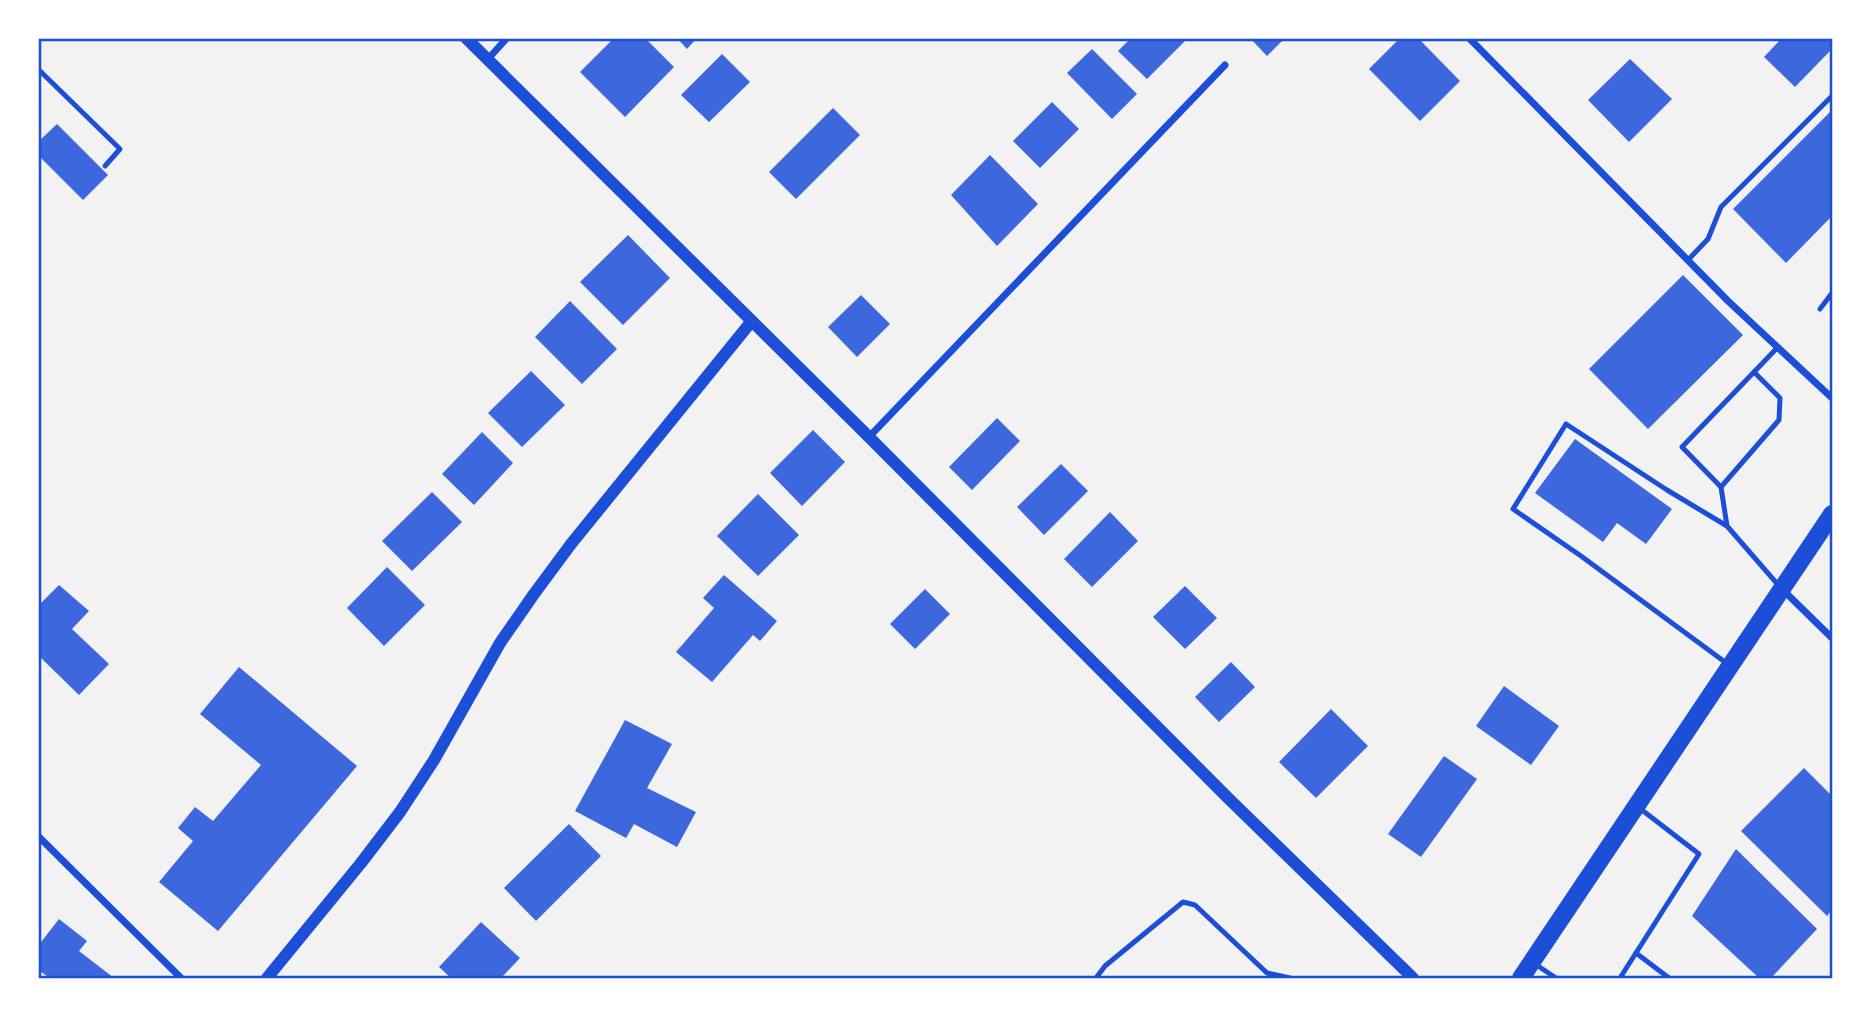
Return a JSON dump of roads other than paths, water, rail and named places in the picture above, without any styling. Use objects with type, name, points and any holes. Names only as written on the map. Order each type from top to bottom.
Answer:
[{"type":"main road","points":[[1521,978],[1832,514]]},
{"type":"street","points":[[466,38],[1413,978]]},
{"type":"street","points":[[488,59],[507,38]]},
{"type":"street","points":[[1469,38],[1728,301],[1832,398]]},
{"type":"street","points":[[869,437],[1225,65]]},
{"type":"street","points":[[267,978],[362,863],[400,811],[434,760],[500,643],[534,594],[571,544],[751,322]]},
{"type":"street","points":[[1782,589],[1832,638]]},
{"type":"street","points":[[38,836],[181,978]]},
{"type":"lane","points":[[38,68],[120,149],[105,166]]},
{"type":"lane","points":[[1688,260],[1708,239],[1721,206],[1832,96]]},
{"type":"lane","points":[[1820,309],[1832,293]]},
{"type":"lane","points":[[1727,526],[1721,487],[1682,447],[1778,347]]},
{"type":"lane","points":[[1721,487],[1779,420],[1780,398],[1754,372]]},
{"type":"lane","points":[[1730,666],[1513,509],[1566,424],[1727,526],[1782,589]]},
{"type":"lane","points":[[1620,978],[1699,854],[1637,806]]},
{"type":"lane","points":[[1096,978],[1105,966],[1183,902],[1195,905],[1267,974],[1290,978]]},
{"type":"lane","points":[[1636,954],[1669,978]]},
{"type":"lane","points":[[1532,962],[1556,978]]}]
